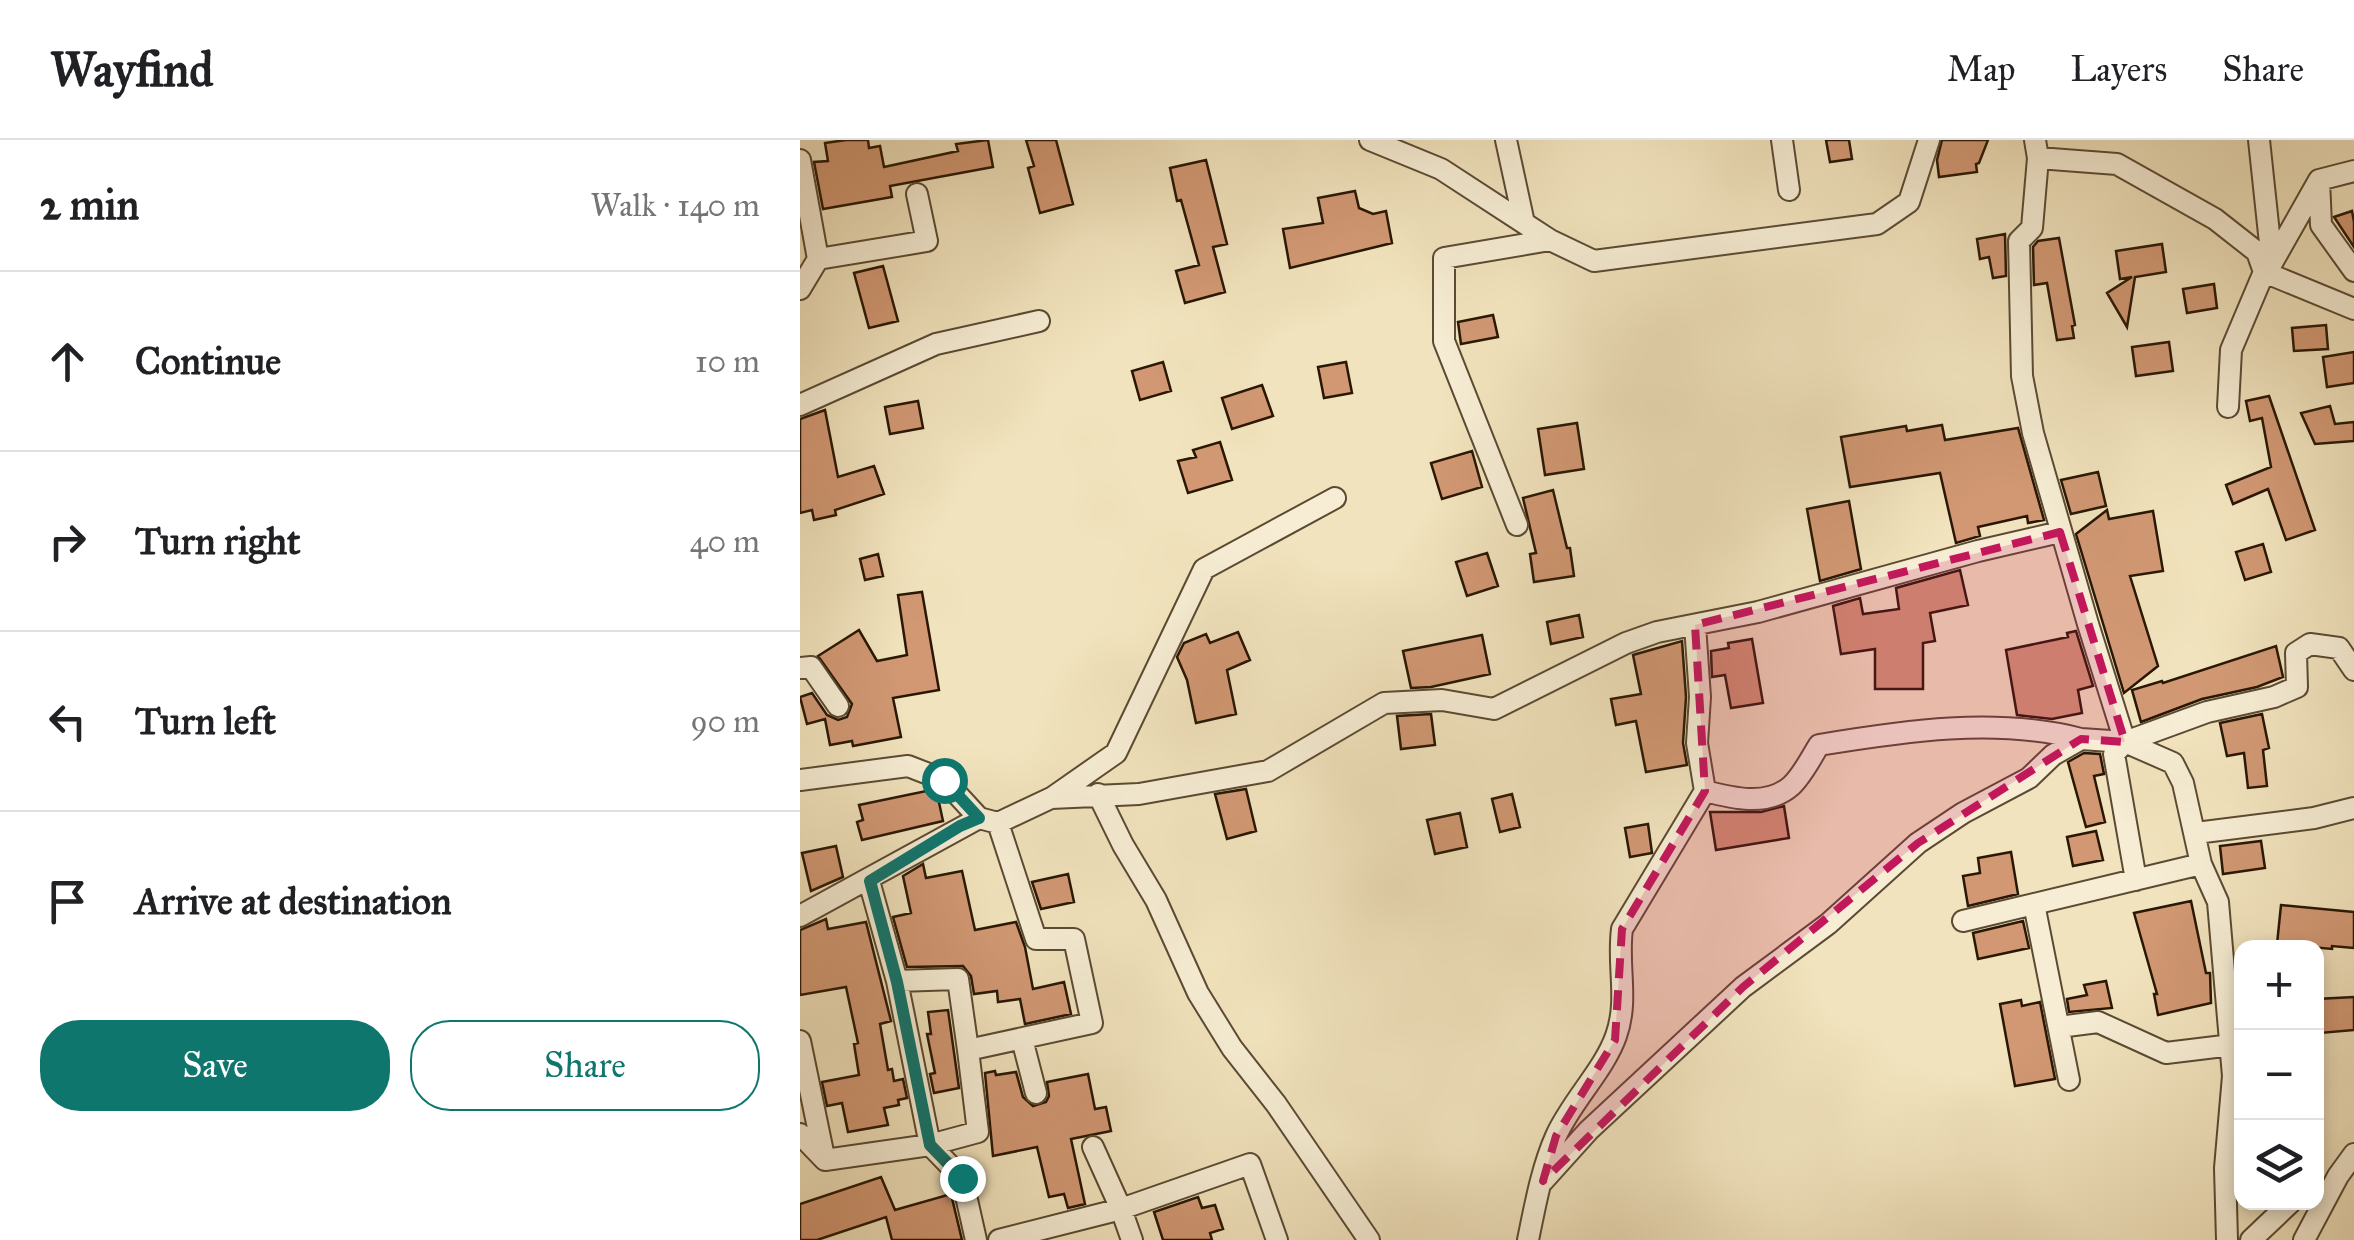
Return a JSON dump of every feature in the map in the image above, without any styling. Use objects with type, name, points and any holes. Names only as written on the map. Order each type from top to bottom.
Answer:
[{"type":"street","points":[[1370,140],[1440,169],[1550,240],[1594,261],[1876,224],[1908,202],[1929,140]]},
{"type":"street","points":[[1506,140],[1524,223]]},
{"type":"street","points":[[1782,140],[1789,190]]},
{"type":"street","points":[[2259,140],[2268,267]]},
{"type":"street","points":[[2126,742],[2060,532],[2022,376],[2019,241],[2032,228],[2036,149],[2117,164],[2215,218],[2257,252],[2268,267],[2354,309]]},
{"type":"street","points":[[800,160],[818,259],[800,289]]},
{"type":"street","points":[[2228,407],[2231,350],[2268,267],[2319,180],[2354,171]]},
{"type":"street","points":[[2319,180],[2322,225],[2354,271]]},
{"type":"street","points":[[818,259],[927,241],[917,194]]},
{"type":"street","points":[[1517,525],[1444,341],[1444,258],[1550,240]]},
{"type":"street","points":[[800,405],[936,344],[1039,321]]},
{"type":"street","points":[[1051,798],[1116,753],[1204,569],[1335,498]]},
{"type":"street","points":[[800,916],[870,881],[960,826],[1051,798],[1139,794],[1268,771],[1384,703],[1442,700],[1494,709],[1657,632],[1758,612],[2060,532]]},
{"type":"street","points":[[1528,1240],[1556,1136],[1615,1040],[1624,988],[1619,955],[1622,930],[1705,791],[1697,743],[1700,697],[1696,625]]},
{"type":"street","points":[[2136,880],[2114,754],[2126,742],[2207,712],[2274,697],[2297,687],[2296,653],[2310,644],[2339,648],[2354,670]]},
{"type":"street","points":[[800,668],[811,667],[838,706]]},
{"type":"street","points":[[1705,791],[1742,801],[1772,795],[1790,786],[1819,745],[1887,734],[1988,727],[2126,742],[2174,763],[2183,784],[2201,864],[2218,902],[2233,1076],[2225,1168],[2227,1240]]},
{"type":"street","points":[[1543,1181],[1589,1130],[1743,988],[1828,924],[1918,844],[2029,778],[2053,755],[2081,739]]},
{"type":"street","points":[[800,780],[908,766],[944,780],[988,820],[1036,938],[1074,938],[1092,1023],[968,1050]]},
{"type":"street","points":[[1098,794],[1156,900],[1198,993],[1232,1048],[1276,1104],[1369,1240]]},
{"type":"street","points":[[2196,833],[2314,818],[2354,808]]},
{"type":"street","points":[[1963,921],[2201,864]]},
{"type":"street","points":[[870,881],[897,982],[930,1145],[962,1178],[976,1240]]},
{"type":"street","points":[[2034,904],[2070,1080]]},
{"type":"street","points":[[825,1160],[930,1145],[978,1132],[958,979],[897,982]]},
{"type":"street","points":[[2058,1027],[2098,1022],[2166,1053],[2232,1045]]},
{"type":"street","points":[[1022,1039],[1036,1093]]},
{"type":"street","points":[[800,1041],[825,1160]]},
{"type":"street","points":[[800,1134],[825,1160]]},
{"type":"street","points":[[1093,1147],[1132,1240]]},
{"type":"street","points":[[2324,1174],[2354,1152]]},
{"type":"street","points":[[2306,1240],[2354,1152]]},
{"type":"street","points":[[999,1240],[1121,1209],[1250,1164],[1277,1240]]},
{"type":"street","points":[[2250,1240],[2282,1210]]},
{"type":"highlighted area","points":[[2060,532],[2125,742],[2081,739],[1918,843],[1743,987],[1543,1181],[1556,1136],[1615,1040],[1622,929],[1705,791],[1695,625]]},
{"type":"building","points":[[868,140],[869,148],[880,146],[884,167],[958,151],[956,144],[988,140],[993,167],[890,186],[892,197],[823,209],[814,162],[828,161],[825,143]]},
{"type":"building","points":[[1026,140],[1056,140],[1073,204],[1040,213],[1028,168],[1034,166]]},
{"type":"building","points":[[1826,140],[1849,140],[1852,159],[1830,162]]},
{"type":"building","points":[[1942,140],[1988,140],[1976,164],[1977,172],[1939,177],[1937,160]]},
{"type":"building","points":[[1206,160],[1227,244],[1213,247],[1225,292],[1185,303],[1176,271],[1199,265],[1170,168]]},
{"type":"building","points":[[1355,191],[1359,208],[1373,214],[1386,211],[1392,243],[1290,268],[1283,229],[1323,223],[1318,198]]},
{"type":"building","points":[[2352,211],[2354,222],[2354,247],[2334,217]]},
{"type":"building","points":[[2005,234],[2006,276],[1993,278],[1989,257],[1980,259],[1977,239]]},
{"type":"building","points":[[2059,238],[2075,325],[2074,338],[2057,340],[2047,283],[2034,285],[2033,247],[2038,241]]},
{"type":"building","points":[[2162,244],[2166,272],[2135,277],[2127,327],[2107,293],[2132,277],[2120,279],[2116,251]]},
{"type":"building","points":[[883,266],[898,321],[869,328],[854,273]]},
{"type":"building","points":[[2214,284],[2217,308],[2187,313],[2183,289]]},
{"type":"building","points":[[1493,315],[1498,337],[1461,344],[1458,322]]},
{"type":"building","points":[[2326,325],[2328,349],[2294,351],[2292,328]]},
{"type":"building","points":[[2169,342],[2173,371],[2136,376],[2132,347]]},
{"type":"building","points":[[2354,352],[2354,383],[2327,387],[2323,357]]},
{"type":"building","points":[[1163,362],[1171,391],[1140,400],[1132,371]]},
{"type":"building","points":[[1346,362],[1352,393],[1324,398],[1318,367]]},
{"type":"building","points":[[1262,385],[1273,416],[1232,429],[1222,398]]},
{"type":"building","points":[[2269,396],[2315,530],[2286,540],[2268,489],[2233,504],[2226,485],[2271,467],[2262,418],[2250,421],[2246,401]]},
{"type":"building","points":[[918,401],[923,428],[890,434],[885,407]]},
{"type":"building","points":[[2330,406],[2335,424],[2354,422],[2354,441],[2315,444],[2301,413]]},
{"type":"building","points":[[825,410],[838,477],[874,466],[884,494],[814,520],[812,510],[800,513],[800,419]]},
{"type":"building","points":[[1577,423],[1584,469],[1545,475],[1538,429]]},
{"type":"building","points":[[1942,425],[1945,440],[2018,428],[2044,520],[2028,523],[2027,516],[1978,527],[1980,536],[1956,543],[1940,473],[1850,487],[1841,437],[1906,426],[1907,431]]},
{"type":"building","points":[[1220,442],[1232,480],[1188,493],[1178,461],[1196,457],[1193,450]]},
{"type":"building","points":[[1472,451],[1482,487],[1442,499],[1431,463]]},
{"type":"building","points":[[2098,472],[2106,506],[2071,514],[2061,480]]},
{"type":"building","points":[[1553,490],[1574,576],[1534,582],[1530,554],[1536,553],[1523,498]]},
{"type":"building","points":[[1849,501],[1861,569],[1820,581],[1807,509]]},
{"type":"building","points":[[2107,510],[2109,519],[2153,511],[2163,571],[2130,576],[2158,666],[2124,693],[2076,534]]},
{"type":"building","points":[[2263,544],[2271,572],[2245,580],[2236,552]]},
{"type":"building","points":[[1487,553],[1498,586],[1467,596],[1456,562]]},
{"type":"building","points":[[878,554],[883,576],[865,580],[860,559]]},
{"type":"building","points":[[1960,570],[1968,605],[1930,613],[1935,641],[1923,643],[1923,689],[1875,689],[1875,649],[1841,654],[1833,606],[1860,598],[1863,614],[1899,609],[1896,588]]},
{"type":"building","points":[[922,592],[939,690],[893,698],[901,737],[853,746],[852,741],[830,745],[825,719],[807,724],[800,697],[812,693],[827,715],[838,720],[847,717],[852,704],[818,656],[859,630],[877,661],[907,655],[898,595]]},
{"type":"building","points":[[1579,615],[1583,637],[1551,644],[1547,622]]},
{"type":"building","points":[[2076,631],[2093,686],[2078,690],[2082,713],[2052,719],[2017,715],[2006,650],[2068,637],[2067,633]]},
{"type":"building","points":[[1238,632],[1250,660],[1227,670],[1236,714],[1196,723],[1187,680],[1177,657],[1184,643],[1206,634],[1210,643]]},
{"type":"building","points":[[1482,635],[1490,674],[1411,688],[1403,651]]},
{"type":"building","points":[[1752,639],[1763,703],[1731,708],[1725,675],[1712,677],[1711,651]]},
{"type":"building","points":[[1682,641],[1686,697],[1683,743],[1687,765],[1646,772],[1636,721],[1616,725],[1611,699],[1641,694],[1633,655]]},
{"type":"building","points":[[2276,646],[2283,677],[2202,699],[2141,722],[2132,690]]},
{"type":"building","points":[[1431,714],[1435,745],[1401,749],[1397,716]]},
{"type":"building","points":[[2262,714],[2269,748],[2263,750],[2267,786],[2248,788],[2244,753],[2227,756],[2220,723]]},
{"type":"building","points":[[2084,753],[2100,754],[2104,774],[2094,776],[2105,822],[2086,827],[2068,762]]},
{"type":"building","points":[[1246,789],[1256,831],[1227,839],[1215,794]]},
{"type":"building","points":[[931,790],[937,793],[943,821],[862,840],[857,822],[863,820],[859,805]]},
{"type":"building","points":[[1512,794],[1520,827],[1500,832],[1492,799]]},
{"type":"building","points":[[1784,806],[1789,838],[1716,850],[1710,812],[1761,812]]},
{"type":"building","points":[[1460,813],[1467,847],[1435,854],[1427,820]]},
{"type":"building","points":[[1648,824],[1652,853],[1630,857],[1625,828]]},
{"type":"building","points":[[2096,831],[2103,860],[2073,866],[2067,837]]},
{"type":"building","points":[[2261,841],[2265,868],[2223,874],[2220,846]]},
{"type":"building","points":[[836,846],[843,877],[811,891],[802,853]]},
{"type":"building","points":[[2011,852],[2018,894],[1968,906],[1963,876],[1980,873],[1978,858]]},
{"type":"building","points":[[923,864],[926,878],[962,871],[975,930],[1016,922],[1033,989],[1064,982],[1071,1014],[1025,1024],[1020,999],[998,1002],[997,991],[974,994],[971,976],[963,966],[907,967],[893,917],[911,913],[903,876]]},
{"type":"building","points":[[1068,874],[1074,902],[1041,909],[1032,882]]},
{"type":"building","points":[[2191,901],[2206,973],[2210,973],[2211,1003],[2158,1015],[2157,994],[2134,913]]},
{"type":"building","points":[[2281,905],[2354,912],[2354,948],[2324,948],[2324,940],[2277,940]]},
{"type":"building","points":[[826,919],[828,929],[866,922],[891,1021],[880,1024],[888,1070],[892,1069],[894,1081],[903,1079],[907,1098],[898,1100],[899,1105],[884,1108],[888,1125],[848,1132],[842,1103],[827,1106],[822,1082],[859,1075],[854,1044],[858,1043],[846,987],[800,995],[800,930]]},
{"type":"building","points":[[2023,921],[2029,948],[1978,959],[1973,933]]},
{"type":"building","points":[[2106,981],[2112,1008],[2069,1012],[2067,999],[2087,995],[2084,985]]},
{"type":"building","points":[[2354,997],[2354,1030],[2324,1033],[2324,999]]},
{"type":"building","points":[[2021,1000],[2022,1006],[2040,1002],[2055,1079],[2015,1086],[2000,1004]]},
{"type":"building","points":[[948,1010],[959,1088],[934,1093],[928,1012]]},
{"type":"building","points":[[995,1071],[996,1075],[1016,1072],[1023,1097],[1033,1106],[1046,1102],[1047,1082],[1088,1074],[1095,1109],[1106,1107],[1111,1131],[1071,1139],[1085,1204],[1068,1208],[1064,1194],[1049,1197],[1037,1147],[993,1156],[985,1073]]},
{"type":"building","points":[[881,1177],[895,1210],[951,1194],[962,1240],[892,1240],[886,1217],[817,1240],[800,1240],[800,1204]]},
{"type":"building","points":[[1198,1197],[1202,1208],[1215,1205],[1223,1229],[1210,1233],[1212,1240],[1163,1240],[1154,1212]]},
{"type":"route","points":[[944,780],[979,818],[870,881],[897,982],[930,1145],[962,1178]]}]
